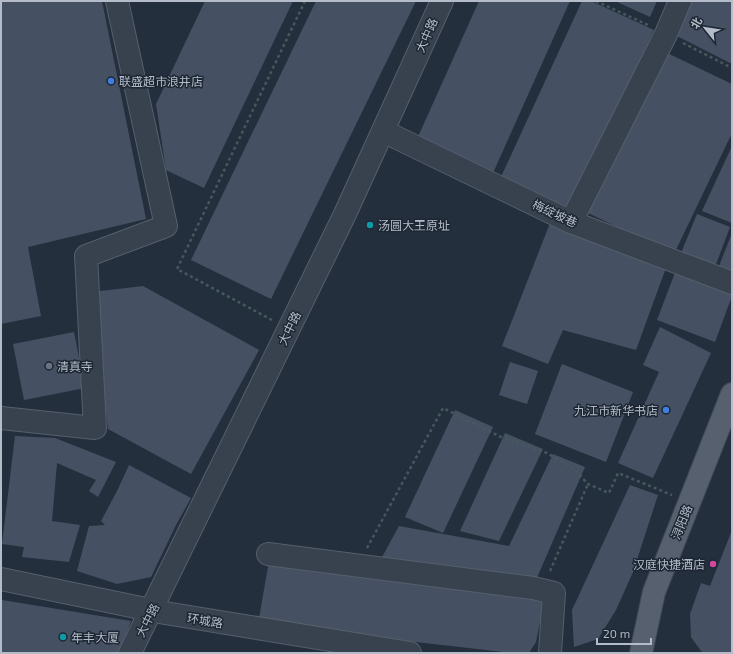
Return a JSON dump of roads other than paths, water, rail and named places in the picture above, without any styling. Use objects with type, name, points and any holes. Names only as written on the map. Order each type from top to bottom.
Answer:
[{"type":"main road","name":"浔阳路","points":[[641,653],[654,592],[732,394]]},
{"type":"street","points":[[1,418],[95,428],[86,256],[166,226],[117,1]]},
{"type":"street","name":"大中路","points":[[130,653],[345,214],[442,1]]},
{"type":"street","points":[[571,222],[666,34],[680,1]]},
{"type":"street","name":"梅绽坡巷","points":[[383,131],[571,222],[732,282]]},
{"type":"street","points":[[268,554],[554,592],[550,653]]},
{"type":"street","name":"环城路","points":[[1,579],[152,610],[410,653]]},
{"type":"place","name":"联盛超市浪井店","points":[[111,81]]},
{"type":"place","name":"汤圆大王原址","points":[[370,225]]},
{"type":"place","name":"清真寺","points":[[49,366]]},
{"type":"place","name":"九江市新华书店","points":[[666,410]]},
{"type":"place","name":"汉庭快捷酒店","points":[[713,564]]},
{"type":"place","name":"年丰大厦","points":[[63,637]]}]
